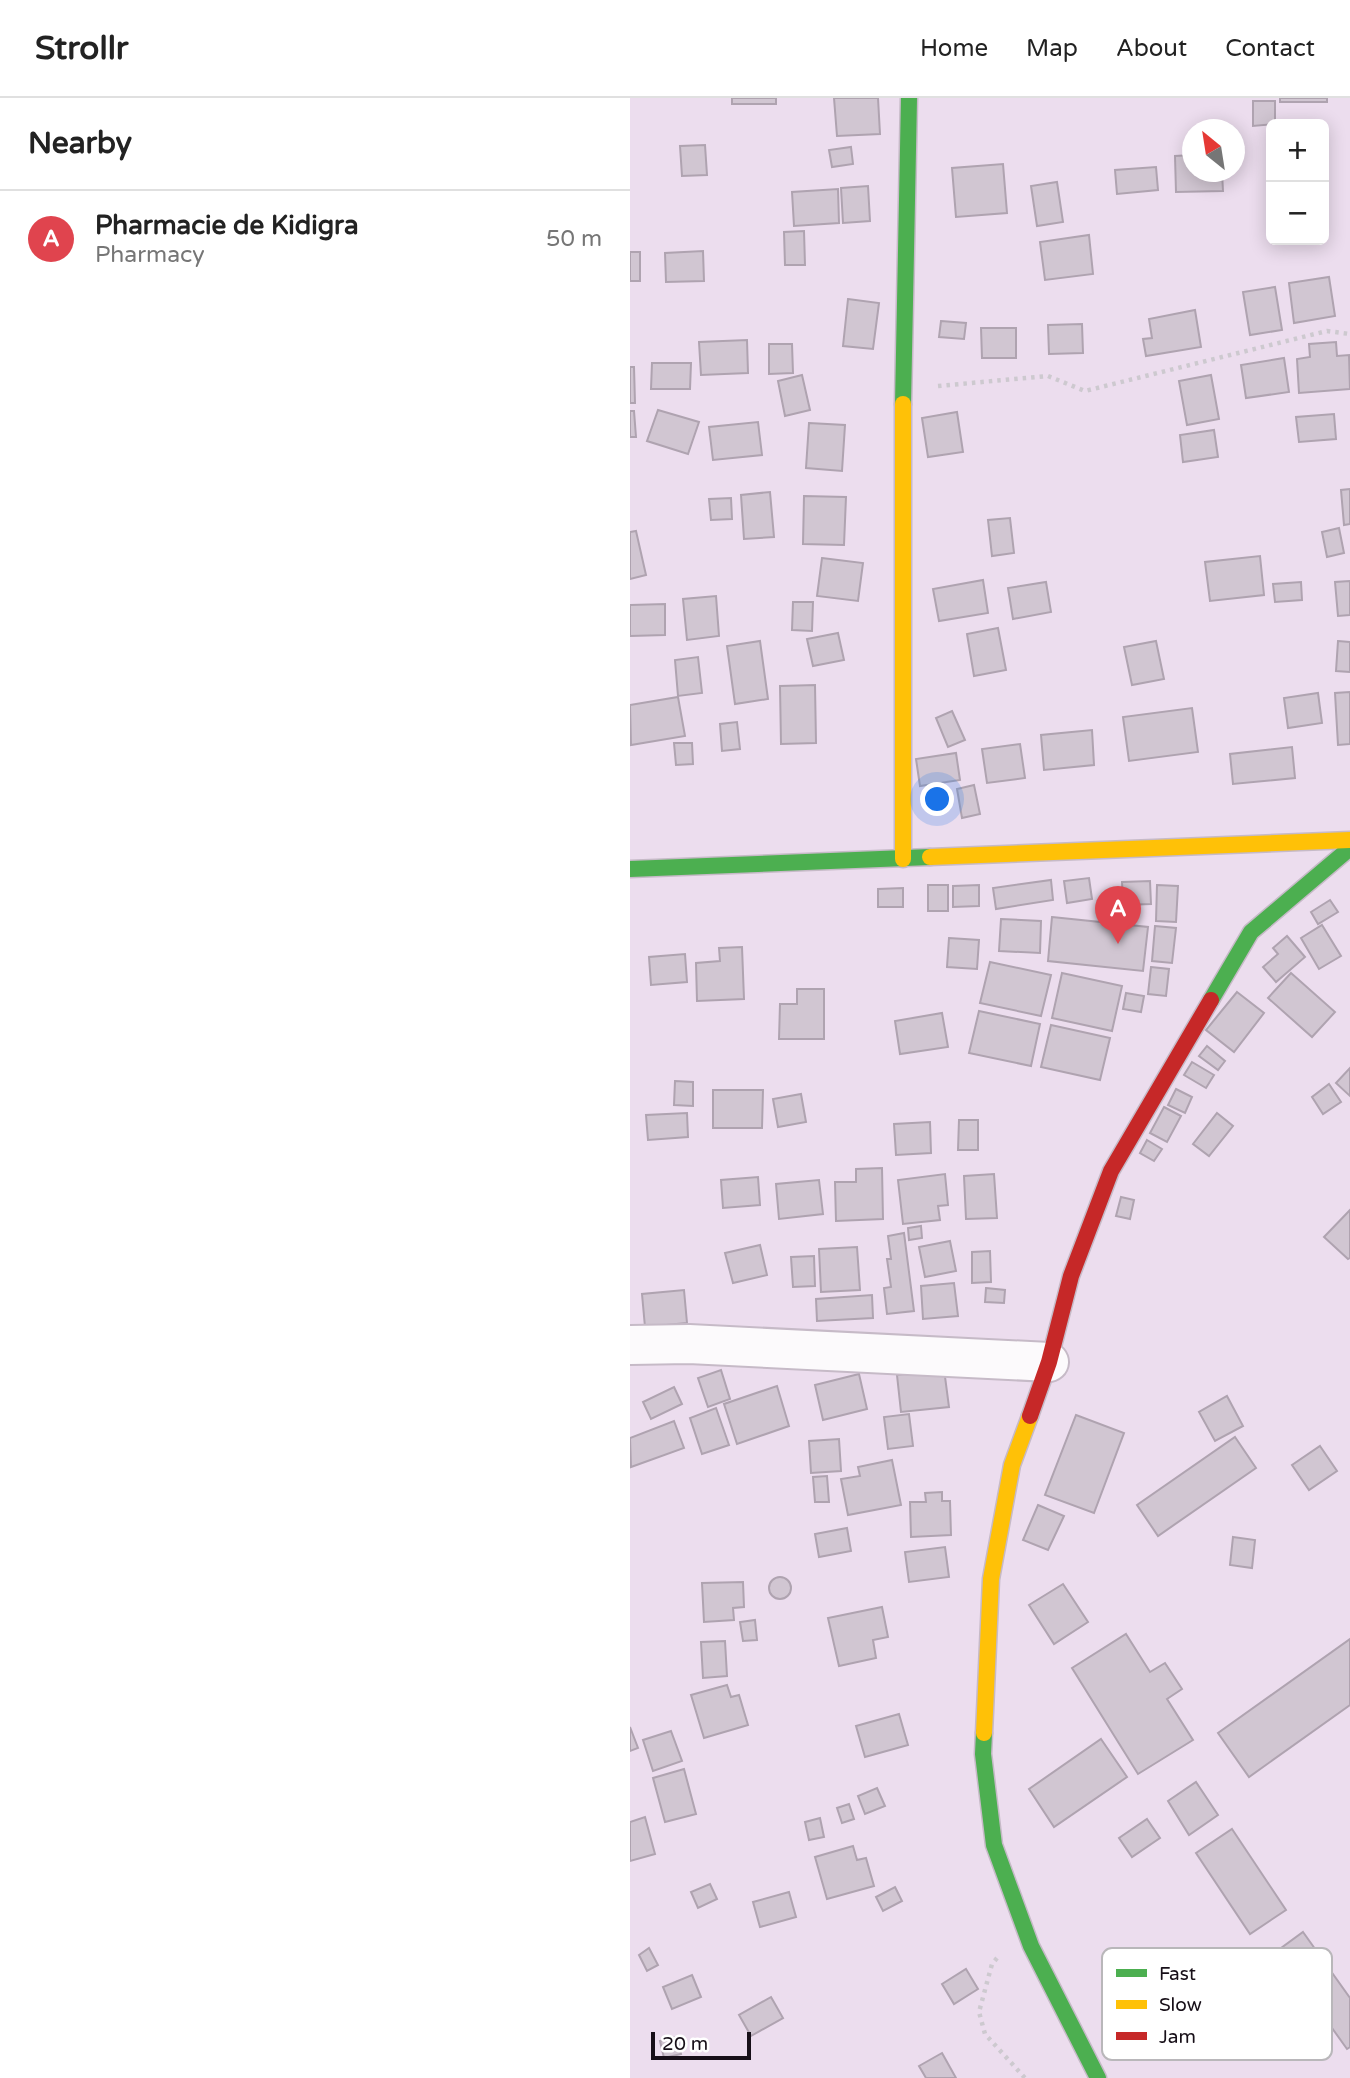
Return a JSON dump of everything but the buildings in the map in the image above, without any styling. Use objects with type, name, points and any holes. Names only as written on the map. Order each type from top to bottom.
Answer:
[{"type":"street","points":[[903,859],[903,390],[909,98]]},
{"type":"street","points":[[630,869],[1350,840]]},
{"type":"street","points":[[1098,2078],[1031,1946],[993,1845],[983,1754],[991,1579],[1013,1465],[1049,1363],[1070,1276],[1111,1171],[1251,932],[1350,848]]},
{"type":"street","points":[[630,1345],[689,1344],[1049,1363]]},
{"type":"path","points":[[903,390],[1048,376],[1085,391],[1326,331],[1350,334]]},
{"type":"path","points":[[1024,1926],[992,1964],[979,2012],[985,2034],[1025,2078]]},
{"type":"traffic: fast","points":[[903,404],[909,98]]},
{"type":"traffic: fast","points":[[1211,1000],[1251,932],[1350,848]]},
{"type":"traffic: fast","points":[[630,869],[930,857]]},
{"type":"traffic: fast","points":[[984,1733],[983,1754],[994,1845],[1031,1946],[1098,2078]]},
{"type":"traffic: slow","points":[[903,404],[903,859]]},
{"type":"traffic: slow","points":[[930,857],[1350,840]]},
{"type":"traffic: slow","points":[[984,1733],[991,1579],[1012,1465],[1030,1416]]},
{"type":"traffic: jam","points":[[1030,1416],[1049,1362],[1071,1276],[1111,1171],[1211,1000]]},
{"type":"place","name":"Pharmacie de Kidigra","points":[[1118,944]]}]
